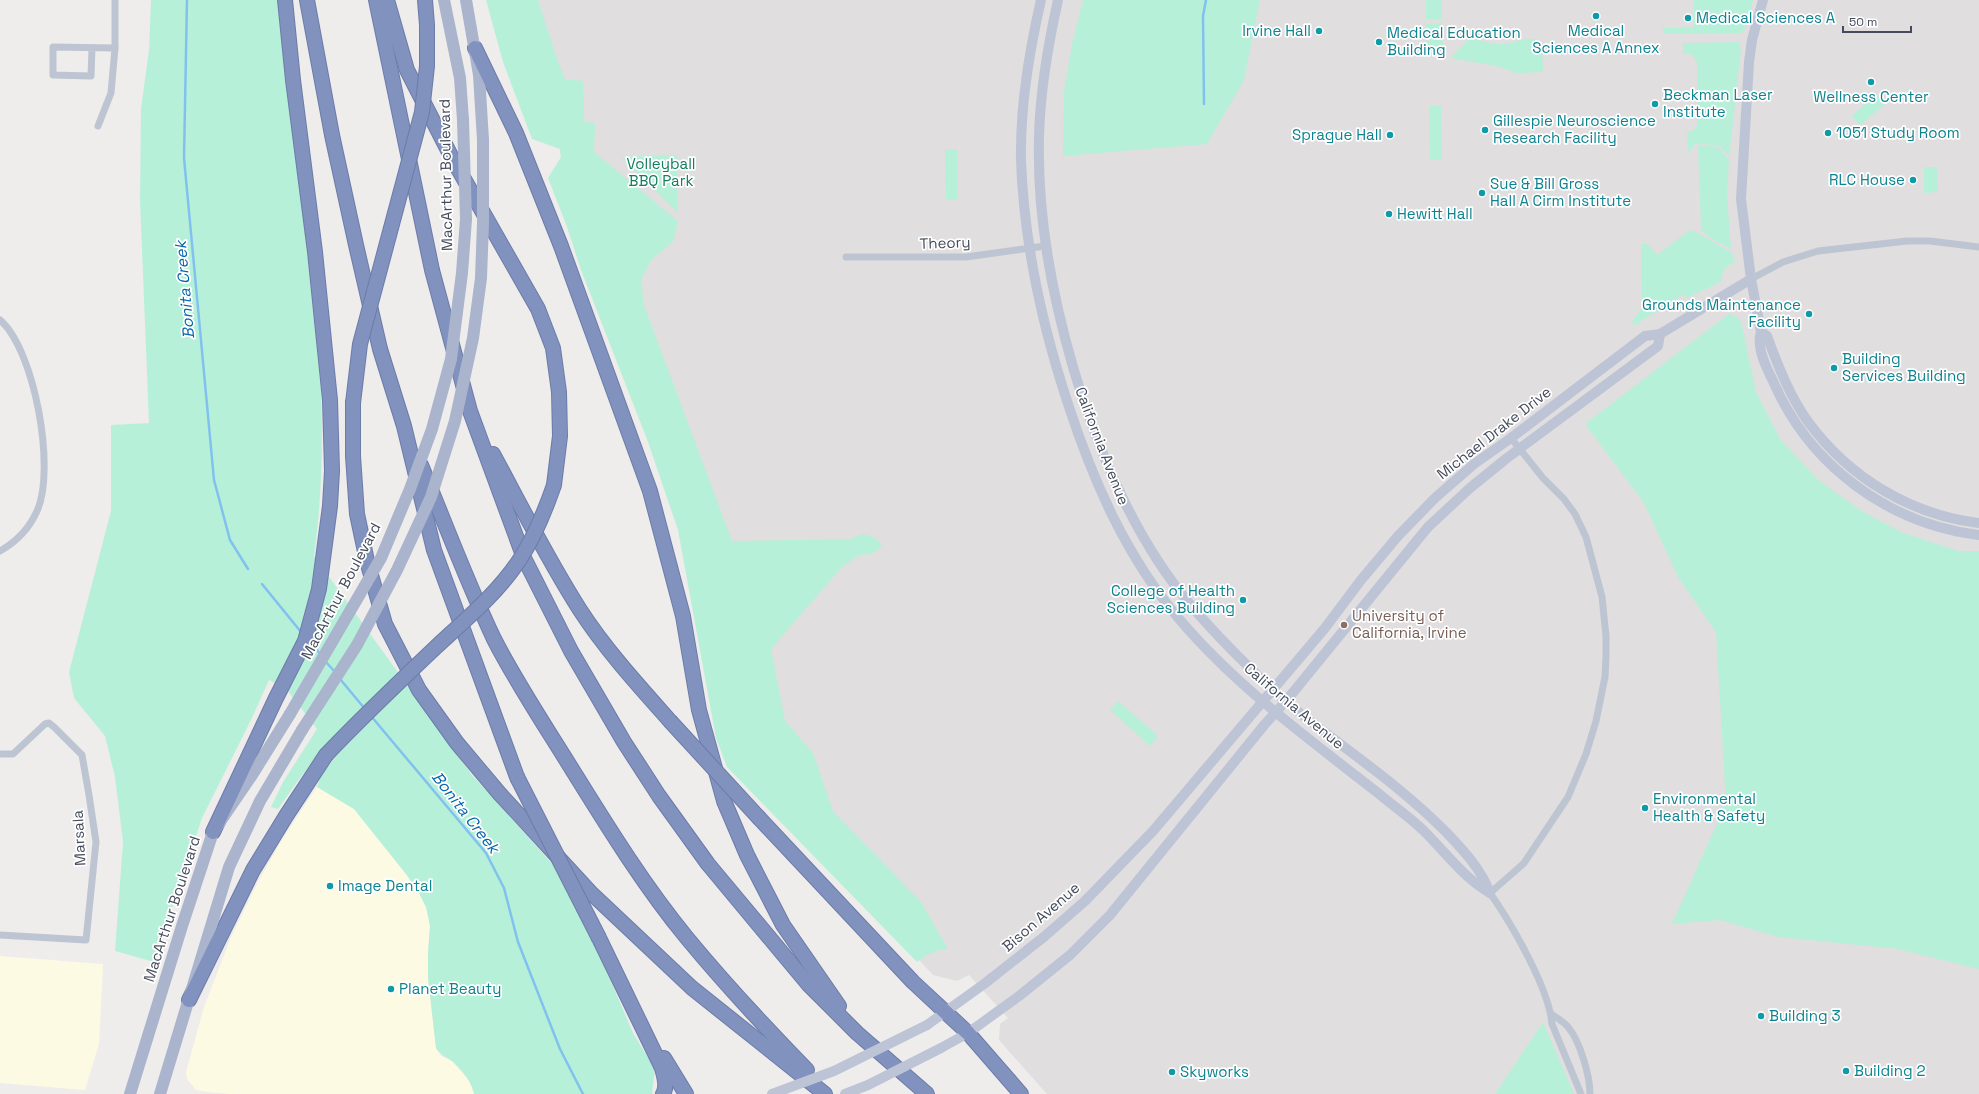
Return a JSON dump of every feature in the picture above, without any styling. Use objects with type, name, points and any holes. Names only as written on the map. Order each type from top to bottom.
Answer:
[{"type":"highway","points":[[213,832],[276,698],[305,641],[319,589],[327,537],[332,471],[330,400],[315,252],[293,80],[285,0]]},
{"type":"highway","points":[[307,0],[332,135],[380,349],[404,426],[434,550],[455,612],[517,777],[634,1008],[662,1068],[665,1080],[665,1090],[663,1094]]},
{"type":"highway","points":[[376,0],[432,270],[470,411],[524,558],[571,651],[624,742],[659,796],[708,864],[808,984],[857,1033],[927,1094]]},
{"type":"highway","points":[[189,1000],[253,870],[326,755],[368,710],[471,614],[500,584],[520,560],[540,524],[554,485],[560,436],[560,392],[553,348],[538,309],[452,158],[407,70],[387,0]]},
{"type":"highway","points":[[425,0],[427,25],[427,66],[422,112],[360,344],[353,403],[353,456],[357,514],[367,561],[385,624],[419,690],[457,744],[489,782],[590,892],[692,988],[825,1094]]},
{"type":"highway","points":[[475,48],[516,132],[561,246],[650,491],[683,616],[699,710],[724,801],[747,855],[783,924],[857,1033]]},
{"type":"highway","points":[[470,411],[546,552],[581,611],[616,660],[760,819],[913,982],[968,1033],[1021,1094]]},
{"type":"highway","points":[[404,426],[465,575],[495,639],[526,696],[592,801],[635,866],[686,936],[756,1018],[830,1094]]},
{"type":"highway","points":[[634,1008],[686,1094]]},
{"type":"main road","name":"MacArthur Boulevard","points":[[130,1094],[213,832],[252,775],[290,714],[380,558],[410,489],[432,429],[451,359],[462,273],[466,218],[460,78],[444,0]]},
{"type":"main road","points":[[160,1094],[229,867],[260,801],[302,730],[357,645],[397,570],[431,497],[455,421],[473,338],[481,278],[483,223],[483,140],[480,75],[466,0]]},
{"type":"main road","name":"California Avenue","points":[[1041,0],[1028,67],[1022,129],[1021,160],[1029,248],[1040,311],[1056,365],[1083,448],[1105,503],[1129,547],[1155,588],[1180,621],[1263,702],[1422,829],[1475,884],[1490,893]]},
{"type":"main road","name":"California Avenue","points":[[1058,0],[1045,64],[1039,134],[1040,196],[1045,246],[1052,288],[1081,394],[1101,451],[1121,495],[1140,533],[1159,564],[1186,601],[1220,639],[1286,702],[1422,807],[1462,849],[1485,879],[1490,893]]},
{"type":"main road","points":[[1763,0],[1752,40],[1749,62],[1741,182],[1744,233],[1761,332],[1759,337],[1762,352],[1784,405],[1805,437],[1830,466],[1852,485],[1892,509],[1919,521],[1941,528],[1979,535]]},
{"type":"main road","name":"Michael Drake Drive","points":[[1273,690],[1325,628],[1361,580],[1398,536],[1457,478],[1474,464],[1512,438],[1645,336],[1660,334],[1751,279]]},
{"type":"main road","points":[[1761,332],[1767,336],[1785,380],[1804,415],[1841,460],[1866,480],[1893,497],[1926,511],[1959,520],[1979,523]]},
{"type":"main road","name":"Michael Drake Drive","points":[[1286,702],[1428,528],[1470,488],[1658,346],[1660,334]]},
{"type":"main road","name":"Bison Avenue","points":[[772,1094],[834,1071],[927,1024],[984,984],[1045,936],[1085,901],[1153,831],[1273,690]]},
{"type":"main road","points":[[845,1094],[868,1086],[968,1033],[1070,956],[1110,915],[1276,712],[1286,702]]},
{"type":"street","points":[[98,126],[111,93],[115,48],[115,0]]},
{"type":"street","points":[[92,48],[91,76],[53,75],[53,47],[115,48]]},
{"type":"street","name":"Michael Drake Drive","points":[[1751,279],[1784,262],[1818,251],[1907,242],[1930,242],[1979,247]]},
{"type":"street","name":"Theory","points":[[846,257],[966,257],[1045,246]]},
{"type":"street","points":[[0,320],[14,338],[33,386],[39,410],[42,436],[43,484],[37,511],[29,524],[21,536],[0,551]]},
{"type":"street","points":[[1490,893],[1524,862],[1568,797],[1589,744],[1596,721],[1605,677],[1605,616],[1596,572],[1586,537],[1567,504],[1543,478],[1512,438]]},
{"type":"street","name":"Marsala","points":[[0,754],[13,754],[45,724],[49,723],[54,726],[82,755],[96,842],[86,940],[0,935]]},
{"type":"street","name":"California Avenue","points":[[1490,893],[1519,941],[1541,986],[1551,1014],[1552,1024],[1581,1094]]},
{"type":"street","points":[[1551,1014],[1567,1025],[1572,1032],[1588,1072],[1590,1094]]},
{"type":"shaded area","name":"University of California, Irvine","points":[[495,0],[1979,0],[1979,1094],[1047,1094],[999,1040],[1000,1024],[1008,1018],[969,975],[957,981],[933,975],[790,820],[684,523],[562,161],[559,146]]},
{"type":"shaded area","points":[[317,787],[354,809],[406,874],[419,893],[426,907],[430,926],[428,978],[436,1048],[441,1056],[452,1061],[471,1083],[474,1094],[230,1094],[196,1090],[187,1079],[186,1072],[204,1007],[232,935],[259,880],[283,838]]},
{"type":"shaded area","points":[[0,956],[103,964],[99,1044],[85,1090],[0,1083]]},
{"type":"green space","points":[[151,0],[281,0],[321,389],[321,472],[319,514],[314,556],[472,775],[556,868],[592,937],[633,1033],[655,1069],[652,1094],[474,1094],[469,1081],[463,1073],[453,1062],[442,1055],[436,1048],[428,978],[430,926],[426,907],[419,893],[406,874],[354,809],[317,787],[321,775],[341,750],[330,741],[300,778],[278,809],[271,807],[283,782],[317,729],[287,690],[269,680],[251,720],[202,818],[154,962],[115,951],[123,842],[115,777],[105,736],[74,698],[69,672],[111,511],[111,425],[149,423],[140,200],[141,109],[149,50]]},
{"type":"green space","points":[[486,0],[538,0],[565,79],[583,81],[584,122],[595,123],[594,152],[678,221],[673,242],[651,260],[641,280],[644,305],[732,541],[850,539],[863,534],[876,538],[882,546],[872,554],[859,555],[842,567],[771,649],[785,721],[813,753],[833,811],[921,902],[948,949],[931,953],[917,962],[727,767],[716,738],[678,530],[648,442],[581,270],[566,224],[548,178],[561,157],[560,149],[532,139],[503,62]]},
{"type":"green space","points":[[1083,0],[1260,0],[1244,80],[1207,144],[1063,156],[1064,92],[1072,44]]},
{"type":"green space","points":[[1426,0],[1442,0],[1442,19],[1426,19]]},
{"type":"green space","points":[[1694,0],[1753,0],[1746,27],[1741,33],[1663,34],[1663,28],[1694,27]]},
{"type":"green space","points":[[1442,23],[1443,47],[1438,51],[1435,46],[1428,47],[1426,24]]},
{"type":"green space","points":[[1471,36],[1485,42],[1495,44],[1510,43],[1527,39],[1538,41],[1532,41],[1532,45],[1542,45],[1543,72],[1517,73],[1496,66],[1451,58]]},
{"type":"green space","points":[[1739,42],[1741,50],[1729,156],[1720,146],[1696,143],[1688,153],[1687,132],[1694,130],[1697,125],[1697,63],[1693,55],[1683,53],[1683,43]]},
{"type":"green space","points":[[1876,94],[1885,104],[1860,125],[1852,116]]},
{"type":"green space","points":[[1429,106],[1441,106],[1442,160],[1430,160]]},
{"type":"green space","points":[[1698,145],[1718,147],[1729,160],[1727,195],[1731,249],[1713,240],[1701,230]]},
{"type":"green space","points":[[945,149],[958,149],[958,200],[946,200]]},
{"type":"green space","name":"Volleyball BBQ Park","points":[[677,155],[678,213],[621,157]]},
{"type":"green space","points":[[1924,167],[1937,167],[1938,192],[1924,193]]},
{"type":"green space","points":[[1690,230],[1732,253],[1735,262],[1730,264],[1725,270],[1721,277],[1722,281],[1687,298],[1684,294],[1635,325],[1631,323],[1641,309],[1642,302],[1641,244],[1648,244],[1657,255]]},
{"type":"green space","points":[[1730,313],[1741,321],[1756,392],[1780,439],[1818,480],[1863,512],[1903,533],[1959,551],[1979,551],[1979,969],[1898,949],[1779,937],[1719,920],[1672,924],[1726,803],[1716,632],[1678,577],[1644,503],[1585,424]]},
{"type":"green space","points":[[1118,701],[1158,736],[1150,746],[1110,710]]},
{"type":"green space","points":[[1543,1022],[1574,1094],[1495,1094]]},
{"type":"waterway","name":"Bonita Creek","points":[[187,0],[184,158],[214,480],[230,540],[248,569]]},
{"type":"waterway","points":[[1204,104],[1203,16],[1206,0]]},
{"type":"waterway","name":"Bonita Creek","points":[[262,584],[301,632]]},
{"type":"waterway","name":"Bonita Creek","points":[[310,642],[321,655]]},
{"type":"waterway","name":"Bonita Creek","points":[[325,661],[335,672]]},
{"type":"waterway","name":"Bonita Creek","points":[[340,679],[365,709]]},
{"type":"waterway","name":"Bonita Creek","points":[[371,716],[486,853],[504,888],[518,942],[560,1049],[583,1094]]},
{"type":"place","name":"Medical Sciences A Annex","points":[[1596,16]]},
{"type":"place","name":"Medical Sciences A","points":[[1688,18]]},
{"type":"place","name":"Irvine Hall","points":[[1319,31]]},
{"type":"place","name":"Medical Education Building","points":[[1379,42]]},
{"type":"place","name":"Wellness Center","points":[[1871,82]]},
{"type":"place","name":"Beckman Laser Institute","points":[[1655,104]]},
{"type":"place","name":"Gillespie Neuroscience Research Facility","points":[[1485,130]]},
{"type":"place","name":"1051 Study Room","points":[[1828,133]]},
{"type":"place","name":"Sprague Hall","points":[[1390,135]]},
{"type":"place","name":"RLC House","points":[[1913,180]]},
{"type":"place","name":"Sue & Bill Gross Hall A Cirm Institute","points":[[1482,193]]},
{"type":"place","name":"Hewitt Hall","points":[[1389,214]]},
{"type":"place","name":"Grounds Maintenance Facility","points":[[1809,314]]},
{"type":"place","name":"Building Services Building","points":[[1834,368]]},
{"type":"place","name":"College of Health Sciences Building","points":[[1243,600]]},
{"type":"place","name":"University of California, Irvine","points":[[1344,625]]},
{"type":"place","name":"Environmental Health & Safety","points":[[1645,808]]},
{"type":"place","name":"Image Dental","points":[[330,886]]},
{"type":"place","name":"Planet Beauty","points":[[391,989]]},
{"type":"place","name":"Building 3","points":[[1761,1016]]},
{"type":"place","name":"Building 2","points":[[1846,1071]]},
{"type":"place","name":"Skyworks","points":[[1172,1072]]}]
